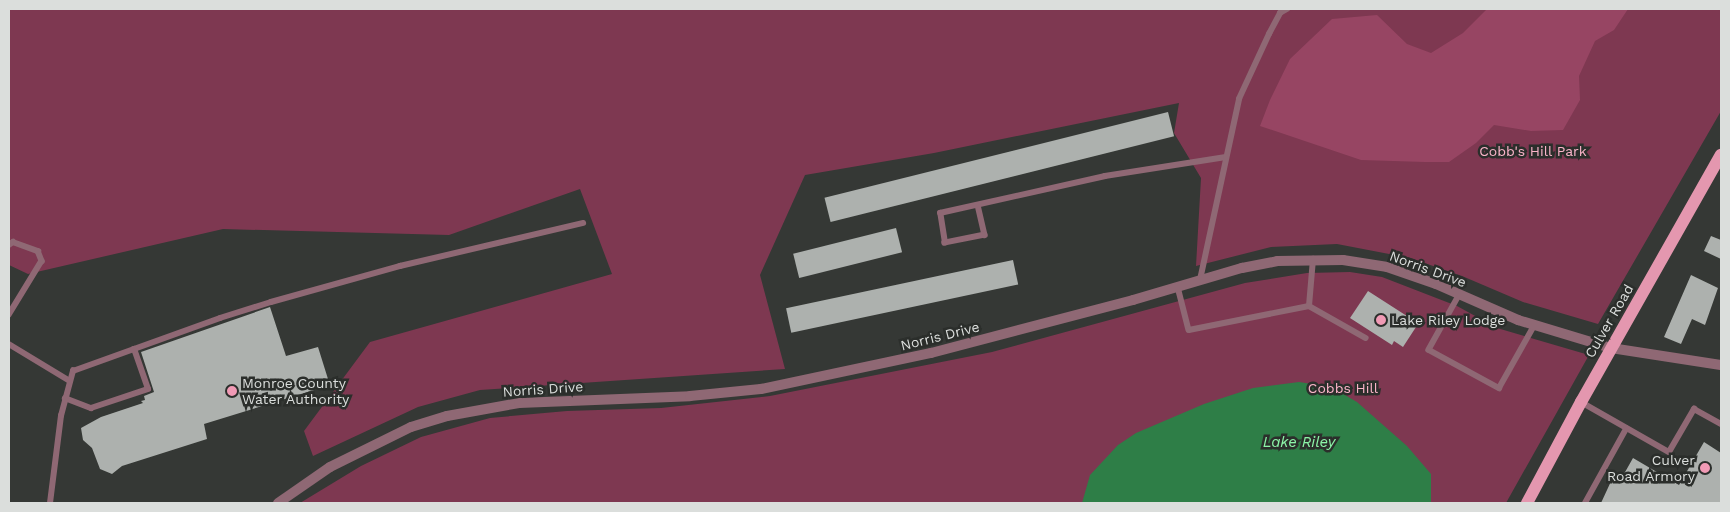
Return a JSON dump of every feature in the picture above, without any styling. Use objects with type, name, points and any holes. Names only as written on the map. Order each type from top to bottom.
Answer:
[{"type":"main road","name":"Culver Road","points":[[1527,503],[1611,348],[1721,155]]},
{"type":"street","name":"Norris Drive","points":[[278,503],[338,462],[411,427],[447,416],[481,408],[518,403],[690,396],[761,389],[931,353],[1242,268],[1277,261],[1343,260],[1387,267],[1460,294],[1534,326],[1611,348],[1721,365]]},
{"type":"lane","points":[[1200,280],[1238,100],[1269,34],[1280,14],[1287,9]]},
{"type":"lane","points":[[978,205],[985,235],[945,244],[940,213],[1105,176],[1226,157]]},
{"type":"lane","points":[[50,503],[61,416],[72,372],[220,318],[400,266],[582,223]]},
{"type":"lane","points":[[9,245],[14,242],[38,251],[42,261],[9,314]]},
{"type":"lane","points":[[1309,306],[1313,259]]},
{"type":"lane","points":[[1178,287],[1189,330],[1309,306],[1366,338]]},
{"type":"lane","points":[[1460,294],[1429,350],[1499,388],[1534,326]]},
{"type":"lane","points":[[9,344],[70,382]]},
{"type":"lane","points":[[65,398],[90,408],[148,389],[134,349]]},
{"type":"lane","points":[[1581,402],[1669,452],[1694,409],[1721,424]]},
{"type":"lane","points":[[1585,503],[1626,429]]},
{"type":"green space","name":"Cobb's Hill Park","points":[[9,9],[1721,9],[1721,111],[1598,324],[1523,302],[1462,276],[1410,258],[1337,244],[1271,247],[1196,266],[1201,178],[1174,133],[1179,103],[934,153],[805,175],[760,275],[785,369],[480,390],[418,407],[313,456],[304,431],[370,342],[612,274],[580,189],[449,235],[223,229],[28,274],[9,265]]},
{"type":"green space","name":"Cobbs Hill","points":[[1350,272],[1382,277],[1457,306],[1497,328],[1589,355],[1506,503],[300,503],[361,466],[421,437],[490,418],[567,411],[661,408],[770,396],[992,352],[1245,283],[1307,273]]},
{"type":"shaded area","points":[[1487,9],[1628,9],[1614,30],[1595,41],[1579,76],[1580,100],[1563,130],[1531,131],[1494,125],[1476,143],[1449,162],[1425,162],[1361,160],[1260,126],[1290,59],[1332,19],[1377,15],[1407,44],[1431,53],[1463,33]]},
{"type":"water","name":"Lake Riley","points":[[1299,382],[1331,387],[1357,402],[1407,446],[1431,474],[1431,503],[1082,503],[1090,475],[1118,445],[1136,433],[1204,404],[1253,388]]},
{"type":"building","points":[[1168,112],[1174,136],[831,222],[825,198]]},
{"type":"building","points":[[896,228],[902,252],[799,278],[793,254]]},
{"type":"building","points":[[1711,236],[1721,240],[1721,259],[1704,251]]},
{"type":"building","points":[[1013,260],[1018,284],[791,333],[786,308]]},
{"type":"building","points":[[1691,275],[1718,288],[1705,325],[1692,319],[1681,344],[1664,337]]},
{"type":"building","name":"Lake Riley Lodge","points":[[1368,291],[1410,318],[1408,322],[1416,327],[1403,347],[1394,341],[1392,345],[1350,318]]},
{"type":"building","name":"Monroe County Water Authority","points":[[270,307],[286,356],[318,347],[328,379],[311,383],[314,390],[204,424],[207,439],[122,466],[112,474],[100,469],[92,448],[83,440],[81,428],[101,417],[143,403],[141,401],[145,400],[144,396],[154,392],[141,352]]},
{"type":"building","name":"Culver Road Armory","points":[[1704,442],[1721,453],[1721,503],[1601,503],[1613,477],[1620,481],[1633,458],[1679,485]]},
{"type":"place","name":"Lake Riley Lodge","points":[[1381,320]]},
{"type":"place","name":"Monroe County Water Authority","points":[[232,391]]},
{"type":"place","name":"Culver Road Armory","points":[[1705,468]]}]
